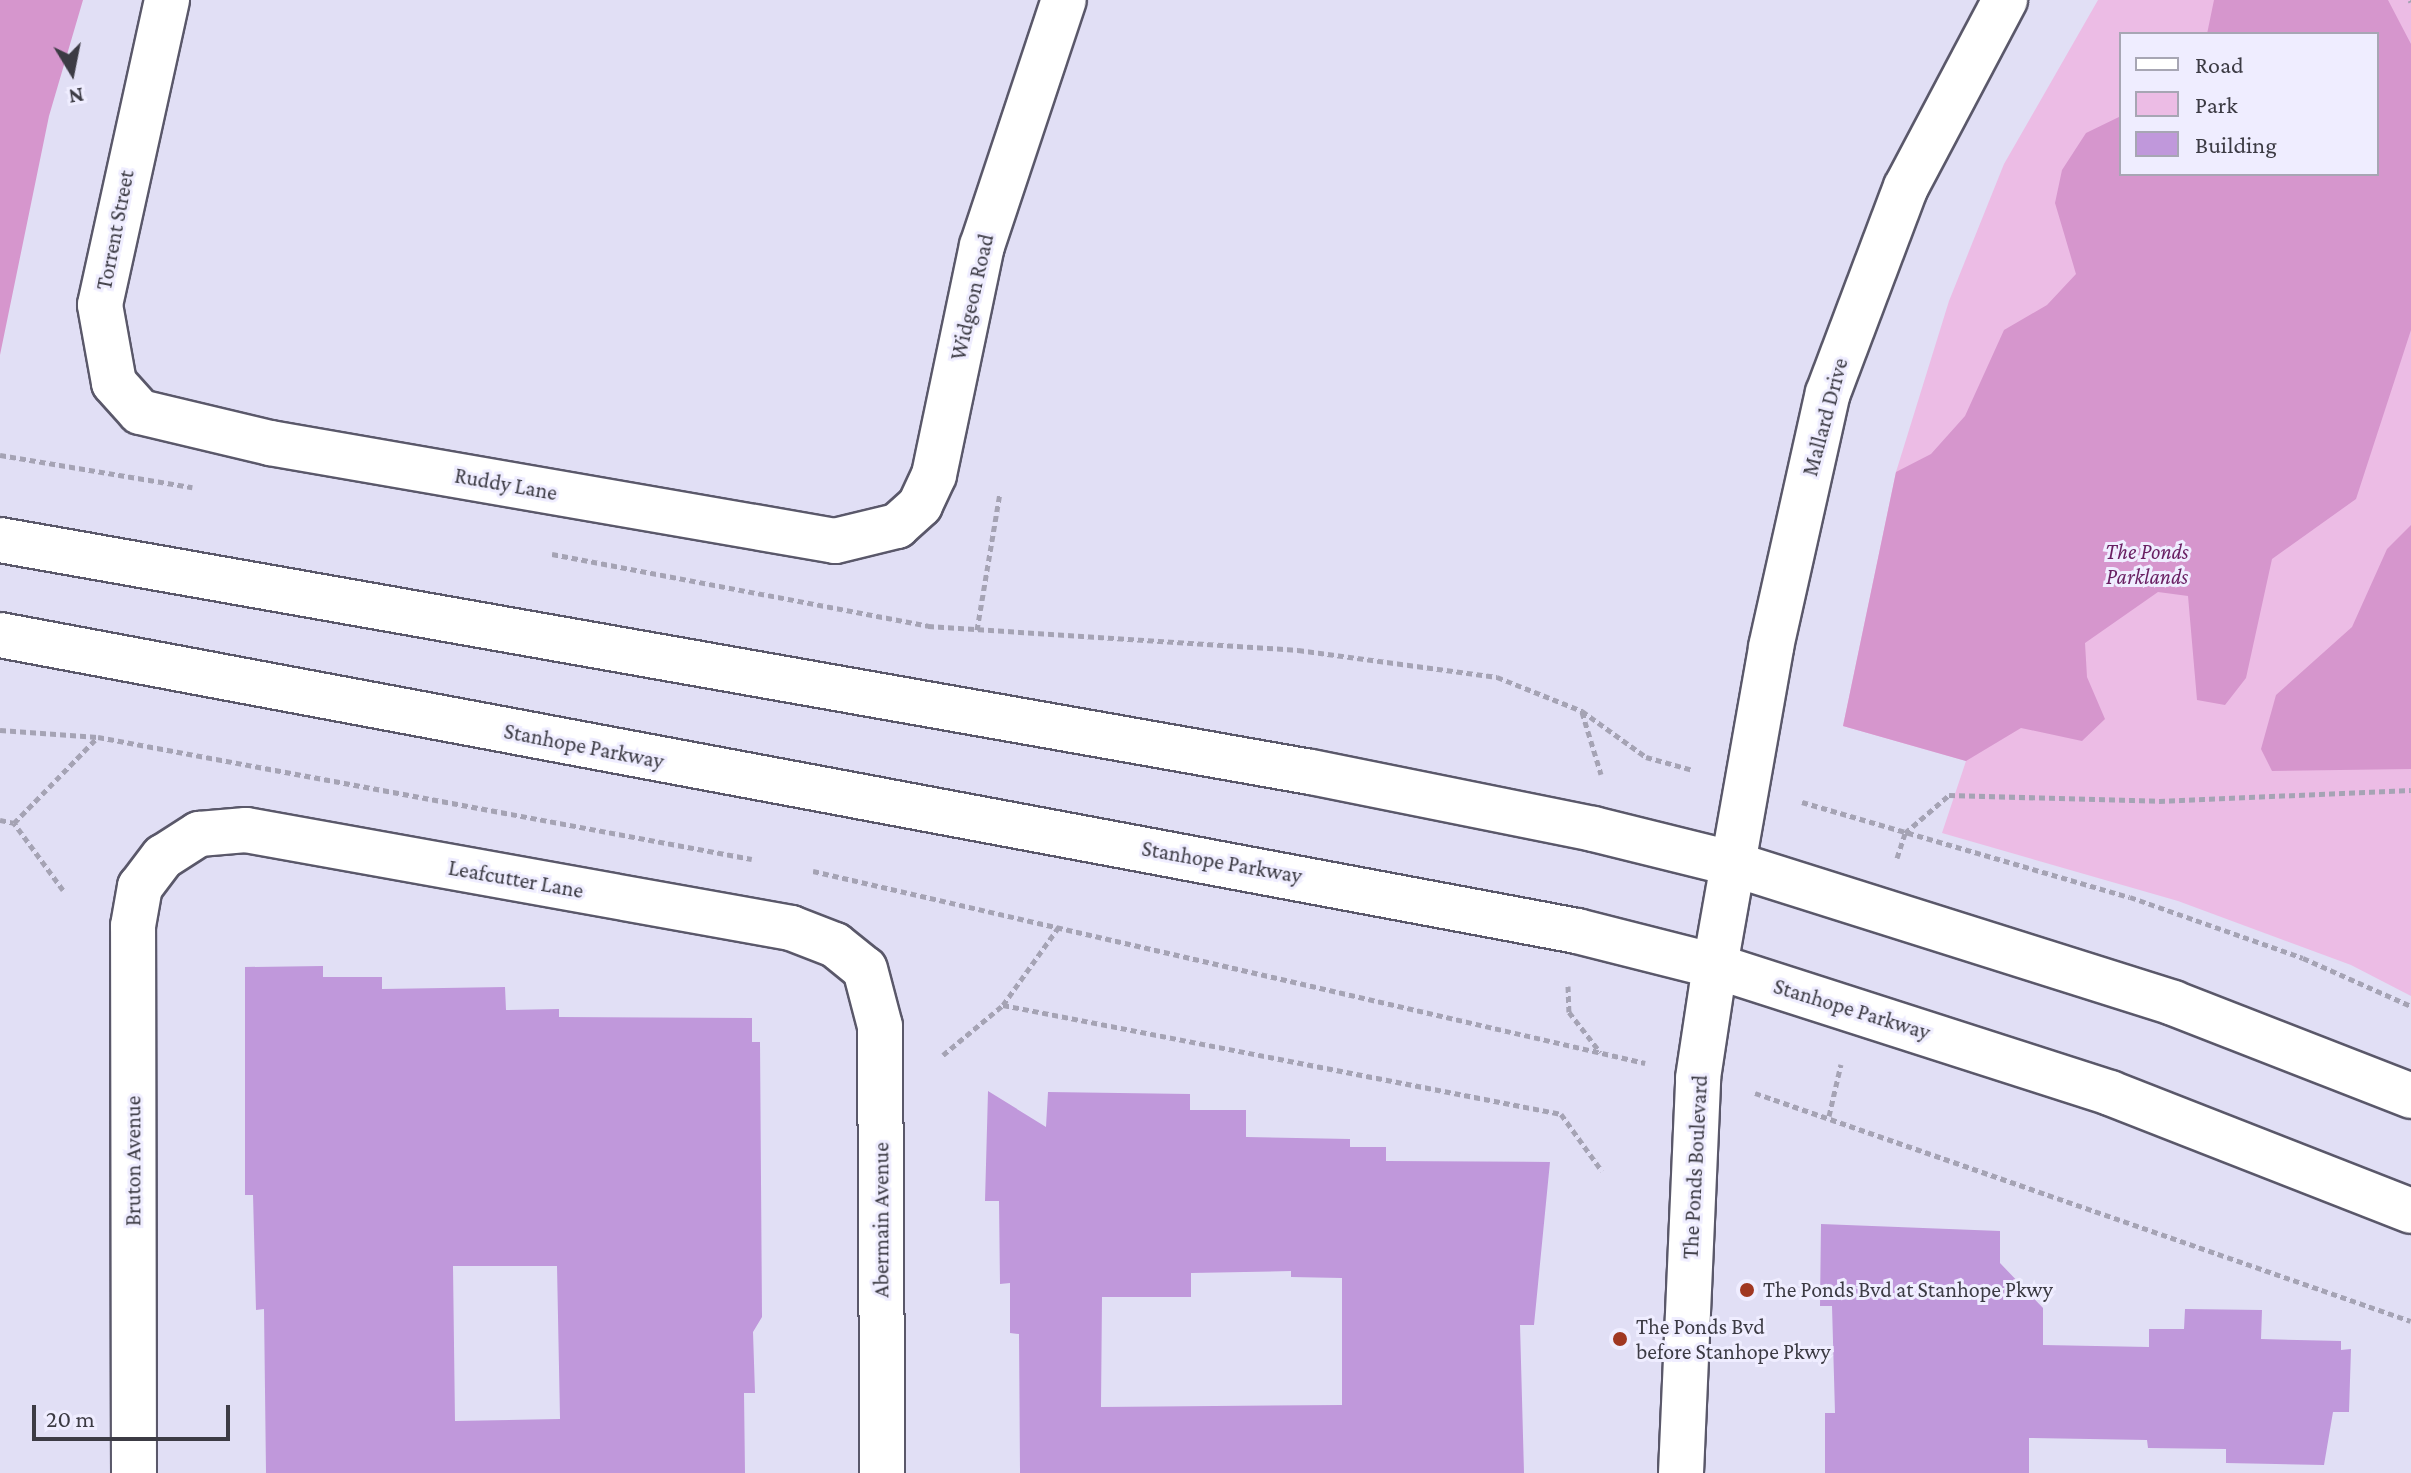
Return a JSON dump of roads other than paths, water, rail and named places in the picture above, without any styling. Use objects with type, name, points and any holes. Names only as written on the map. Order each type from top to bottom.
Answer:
[{"type":"street","name":"Torrent Street","points":[[167,0],[100,305],[114,383],[140,412],[178,425]]},
{"type":"street","name":"Widgeon Road","points":[[835,541],[897,526],[920,505],[934,475],[982,246],[1064,0]]},
{"type":"street","name":"Mallard Drive","points":[[1730,863],[1828,393],[1906,187],[2005,0]]},
{"type":"street","name":"Ruddy Lane","points":[[178,425],[835,541]]},
{"type":"street","points":[[0,540],[1311,772],[1730,863],[2173,1003],[2411,1096]]},
{"type":"street","name":"Stanhope Parkway","points":[[0,635],[1317,880],[1715,966],[2110,1093],[2411,1211]]},
{"type":"street","name":"Leafcutter Lane","points":[[163,857],[199,834],[246,830],[791,928],[835,945],[865,969]]},
{"type":"street","name":"Bruton Avenue","points":[[134,1473],[133,926],[140,887],[163,857]]},
{"type":"street","name":"The Ponds Boulevard","points":[[1681,1473],[1698,1078],[1730,863]]},
{"type":"street","name":"Abermain Avenue","points":[[865,969],[880,1026],[882,1473]]},
{"type":"place","name":"The Ponds Bvd at Stanhope Pkwy","points":[[1747,1290]]},
{"type":"place","name":"The Ponds Bvd before Stanhope Pkwy","points":[[1620,1339]]},
{"type":"park label","name":"The Ponds Parklands","points":[[2147,564]]}]
